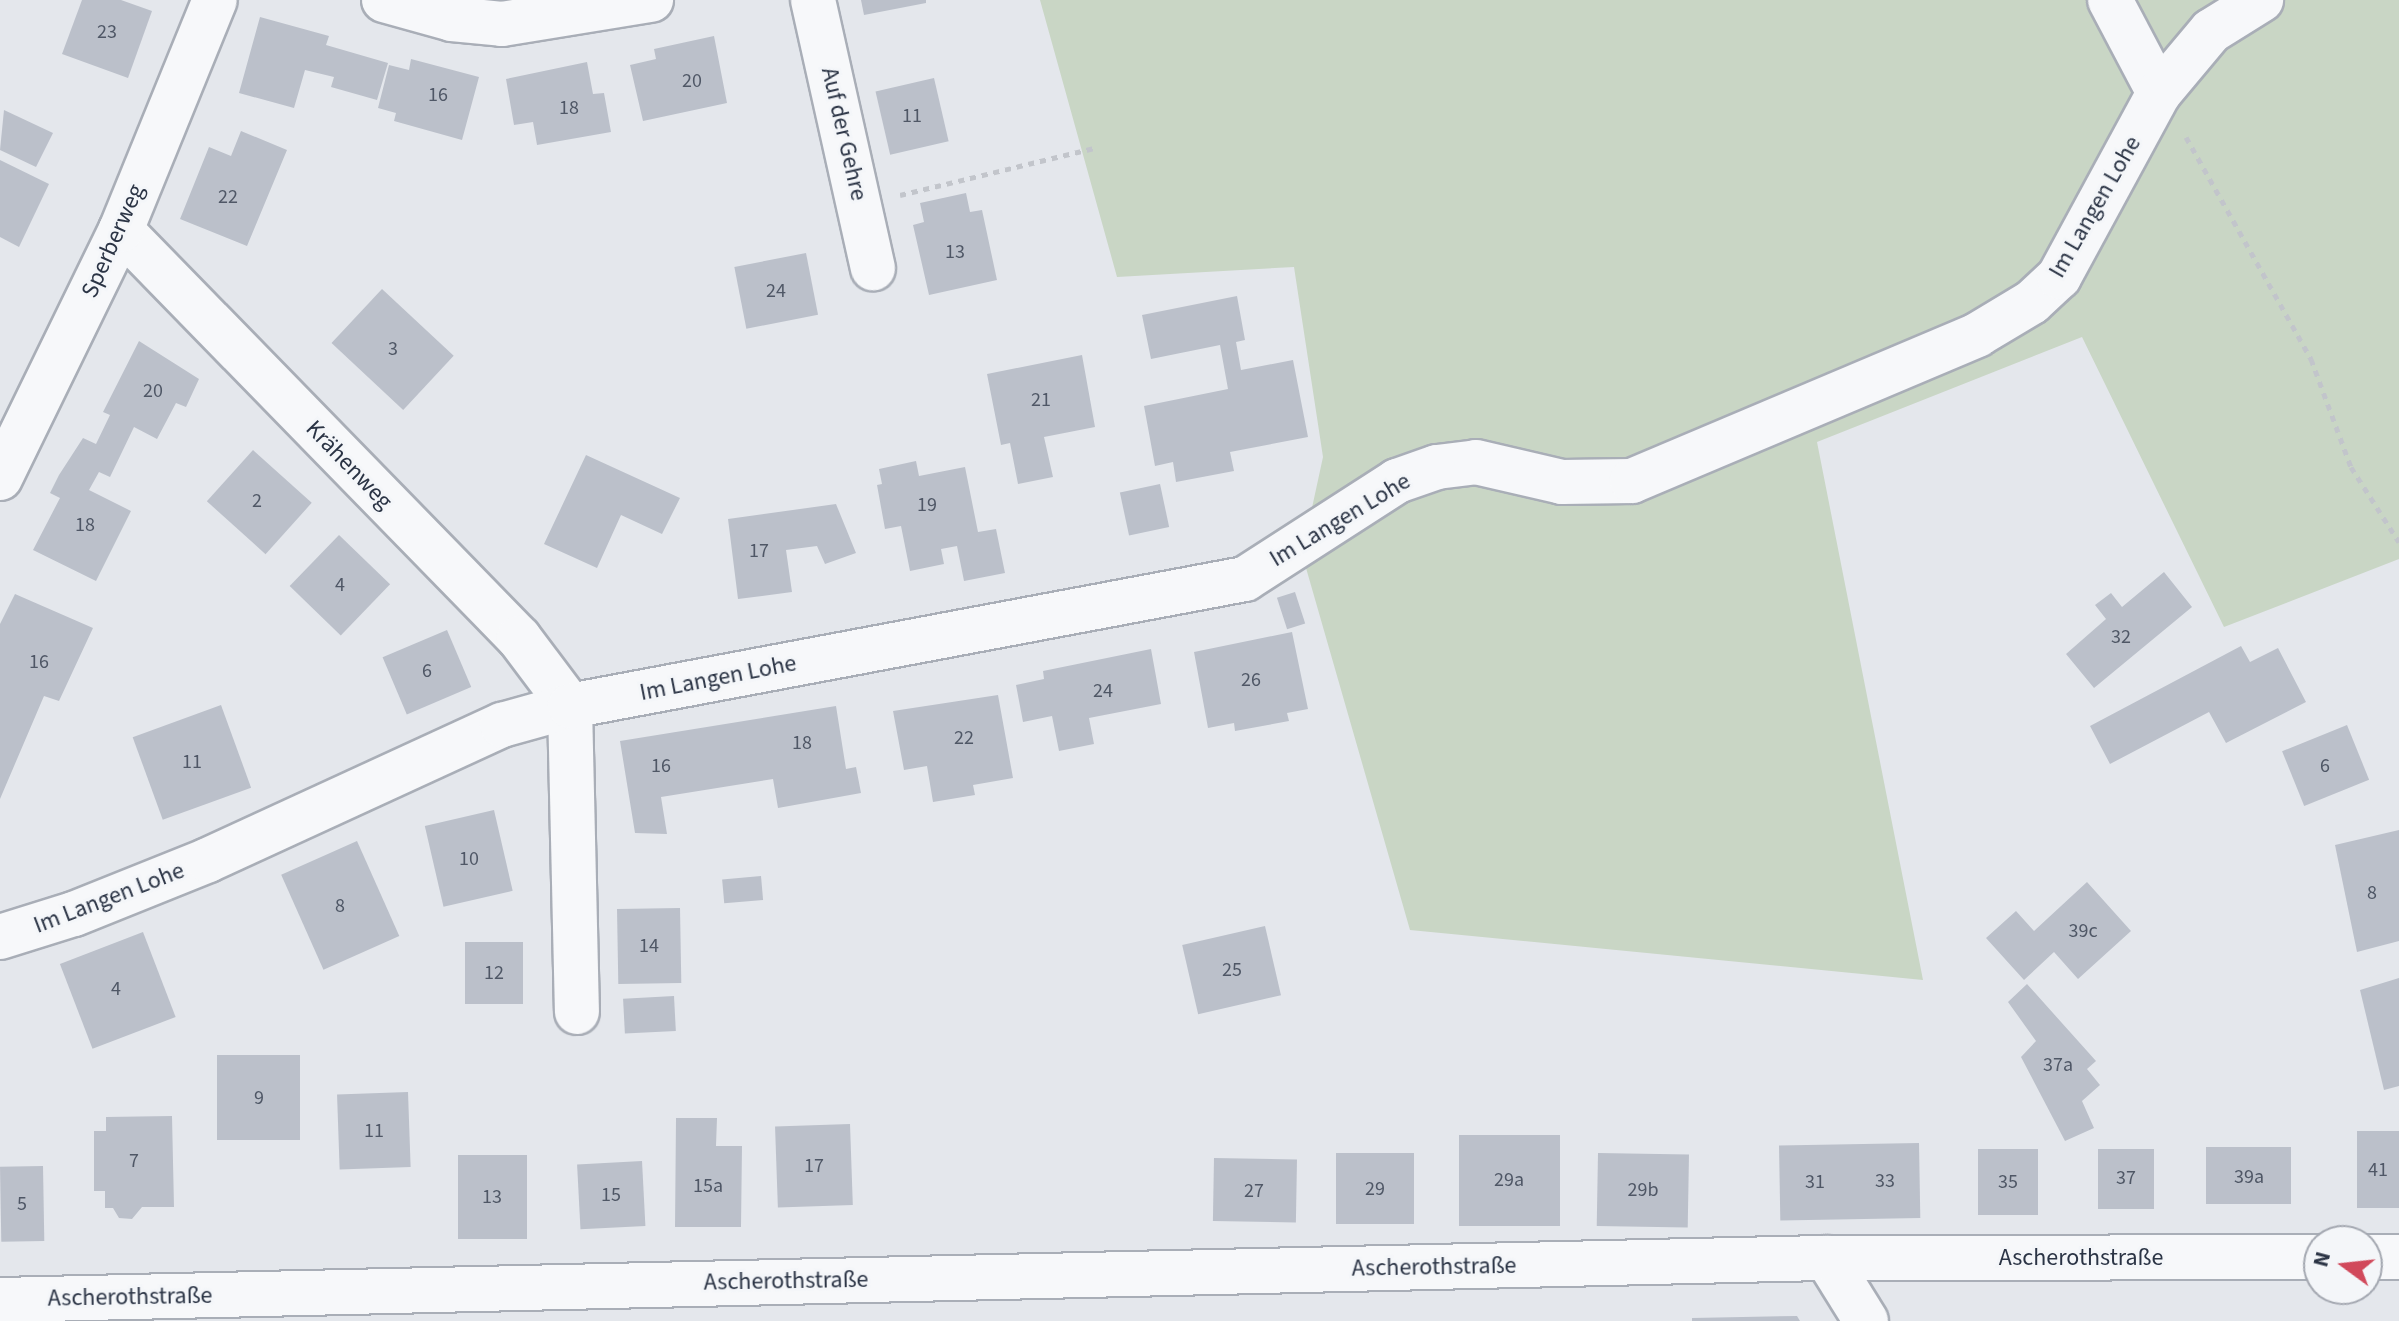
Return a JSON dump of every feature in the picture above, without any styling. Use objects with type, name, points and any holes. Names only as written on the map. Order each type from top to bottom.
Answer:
[{"type":"street","name":"Sperberweg","points":[[0,478],[121,230],[215,0]]},
{"type":"street","points":[[384,0],[452,19],[502,24],[651,0]]},
{"type":"street","name":"Auf der Gehre","points":[[813,0],[873,268]]},
{"type":"street","points":[[2110,0],[2159,93]]},
{"type":"street","name":"Im Langen Lohe","points":[[0,937],[74,914],[208,860],[502,725],[570,706],[1245,579],[1397,481],[1437,467],[1476,462],[1562,482],[1632,481],[1977,335],[2032,302],[2059,277],[2159,93],[2211,31],[2261,0]]},
{"type":"street","name":"Krähenweg","points":[[121,230],[519,638],[570,706]]},
{"type":"street","points":[[570,706],[577,1012]]},
{"type":"street","name":"Ascherothstraße","points":[[0,1300],[550,1304],[1827,1258],[2303,1257]]},
{"type":"street","points":[[1827,1258],[1866,1321]]},
{"type":"path","points":[[2159,93],[2311,359],[2351,467],[2399,542]]},
{"type":"path","points":[[860,204],[1095,148]]},
{"type":"green space","points":[[1040,0],[2399,0],[2399,559],[2224,627],[2082,337],[1817,442],[1923,980],[1410,930],[1302,554],[1323,457],[1294,267],[1117,277]]},
{"type":"building","points":[[82,0],[121,0],[152,11],[128,78],[62,54]]},
{"type":"building","points":[[861,0],[926,0],[926,3],[864,15]]},
{"type":"building","points":[[260,17],[329,36],[326,45],[388,63],[377,100],[331,87],[334,77],[305,70],[294,108],[239,93]]},
{"type":"building","points":[[714,36],[727,103],[643,121],[630,65],[656,59],[654,49]]},
{"type":"building","points":[[411,59],[479,77],[462,140],[394,121],[396,113],[378,108],[389,65],[409,70]]},
{"type":"building","points":[[587,62],[593,94],[604,93],[611,132],[537,145],[533,122],[514,125],[506,79]]},
{"type":"building","points":[[934,78],[949,141],[890,155],[876,91]]},
{"type":"building","points":[[4,110],[53,133],[36,167],[0,150]]},
{"type":"building","points":[[241,131],[287,150],[247,246],[180,219],[209,147],[231,156]]},
{"type":"building","points":[[0,160],[49,184],[19,247],[0,237]]},
{"type":"building","points":[[966,193],[970,212],[982,210],[997,280],[929,295],[913,225],[924,222],[920,203]]},
{"type":"building","points":[[806,253],[818,315],[746,329],[734,267]]},
{"type":"building","points":[[382,289],[454,356],[403,410],[332,343]]},
{"type":"building","points":[[1237,296],[1245,340],[1236,342],[1241,370],[1293,360],[1308,437],[1230,452],[1234,471],[1176,482],[1173,462],[1155,466],[1144,406],[1228,389],[1220,345],[1151,359],[1142,315]]},
{"type":"building","points":[[139,341],[199,379],[186,407],[176,403],[157,439],[134,427],[110,477],[99,472],[89,490],[131,511],[96,581],[33,550],[60,498],[50,493],[59,475],[83,438],[96,444],[110,415],[103,412]]},
{"type":"building","points":[[1082,355],[1095,427],[1044,437],[1053,477],[1018,484],[1010,443],[1001,445],[987,374]]},
{"type":"building","points":[[253,450],[312,503],[266,554],[207,501]]},
{"type":"building","points":[[586,455],[680,498],[662,534],[621,515],[597,568],[544,544]]},
{"type":"building","points":[[916,461],[919,476],[965,467],[978,532],[996,529],[1005,573],[964,581],[957,546],[941,549],[944,564],[910,571],[901,526],[885,529],[877,485],[882,484],[879,469]]},
{"type":"building","points":[[1160,484],[1169,527],[1129,536],[1120,493]]},
{"type":"building","points":[[836,504],[856,553],[825,564],[817,546],[786,550],[792,592],[738,599],[728,519]]},
{"type":"building","points":[[339,535],[390,584],[341,635],[290,586]]},
{"type":"building","points":[[2164,572],[2192,607],[2094,688],[2066,654],[2106,619],[2095,605],[2111,593],[2122,607]]},
{"type":"building","points":[[1295,592],[1305,623],[1287,629],[1277,598]]},
{"type":"building","points":[[15,594],[93,628],[59,701],[44,696],[0,799],[0,624]]},
{"type":"building","points":[[447,630],[471,687],[407,714],[383,657]]},
{"type":"building","points":[[1292,632],[1308,709],[1287,713],[1289,721],[1235,731],[1234,723],[1208,728],[1194,652]]},
{"type":"building","points":[[2241,646],[2250,662],[2278,648],[2306,702],[2226,743],[2209,712],[2110,764],[2090,726]]},
{"type":"building","points":[[1151,649],[1161,704],[1089,718],[1094,744],[1059,751],[1052,716],[1023,722],[1016,685],[1044,679],[1043,671]]},
{"type":"building","points":[[998,695],[1013,778],[973,785],[975,795],[933,802],[927,766],[904,770],[893,711]]},
{"type":"building","points":[[221,705],[251,788],[163,820],[133,737]]},
{"type":"building","points":[[836,706],[846,769],[856,767],[861,793],[778,808],[773,779],[661,797],[667,834],[635,833],[620,741]]},
{"type":"building","points":[[2347,725],[2369,780],[2304,806],[2282,751]]},
{"type":"building","points":[[494,810],[513,891],[443,907],[425,826]]},
{"type":"building","points":[[2399,830],[2399,941],[2357,952],[2335,845]]},
{"type":"building","points":[[357,841],[399,936],[323,970],[281,875]]},
{"type":"building","points":[[761,876],[763,900],[724,903],[722,879]]},
{"type":"building","points":[[2087,882],[2131,931],[2078,979],[2054,952],[2024,980],[1986,938],[2016,911],[2034,931]]},
{"type":"building","points":[[680,908],[681,983],[618,984],[617,909]]},
{"type":"building","points":[[1265,926],[1281,995],[1198,1014],[1182,945]]},
{"type":"building","points":[[143,932],[176,1017],[93,1049],[60,964]]},
{"type":"building","points":[[465,942],[523,942],[523,1004],[465,1004]]},
{"type":"building","points":[[2399,978],[2399,1086],[2384,1090],[2360,990]]},
{"type":"building","points":[[2027,984],[2096,1061],[2087,1069],[2100,1085],[2082,1101],[2094,1128],[2065,1141],[2021,1057],[2036,1041],[2008,1002]]},
{"type":"building","points":[[674,996],[676,1031],[625,1034],[623,999]]},
{"type":"building","points":[[217,1055],[300,1055],[300,1140],[217,1140]]},
{"type":"building","points":[[408,1092],[411,1167],[340,1169],[337,1094]]},
{"type":"building","points":[[172,1116],[174,1207],[142,1207],[132,1219],[119,1218],[113,1208],[105,1208],[105,1191],[94,1191],[94,1131],[106,1131],[106,1117]]},
{"type":"building","points":[[676,1118],[717,1118],[716,1146],[742,1146],[741,1227],[675,1227]]},
{"type":"building","points":[[850,1124],[853,1205],[778,1208],[775,1127]]},
{"type":"building","points":[[2357,1131],[2399,1131],[2399,1208],[2357,1208]]},
{"type":"building","points":[[1459,1135],[1560,1135],[1560,1226],[1459,1226]]},
{"type":"building","points":[[1919,1143],[1920,1218],[1780,1220],[1779,1145]]},
{"type":"building","points":[[2206,1147],[2291,1147],[2291,1204],[2206,1204]]},
{"type":"building","points":[[1978,1149],[2038,1149],[2038,1215],[1978,1215]]},
{"type":"building","points":[[2098,1149],[2154,1149],[2154,1209],[2098,1209]]},
{"type":"building","points":[[1336,1153],[1414,1153],[1414,1224],[1336,1224]]},
{"type":"building","points":[[1598,1153],[1689,1155],[1688,1228],[1597,1226]]},
{"type":"building","points":[[458,1155],[527,1155],[527,1239],[458,1239]]},
{"type":"building","points":[[1214,1158],[1297,1159],[1296,1222],[1213,1221]]},
{"type":"building","points":[[642,1161],[645,1226],[580,1229],[577,1164]]},
{"type":"building","points":[[43,1166],[44,1241],[1,1242],[0,1167]]},
{"type":"building","points":[[1797,1316],[1800,1321],[1692,1321],[1692,1318]]}]
